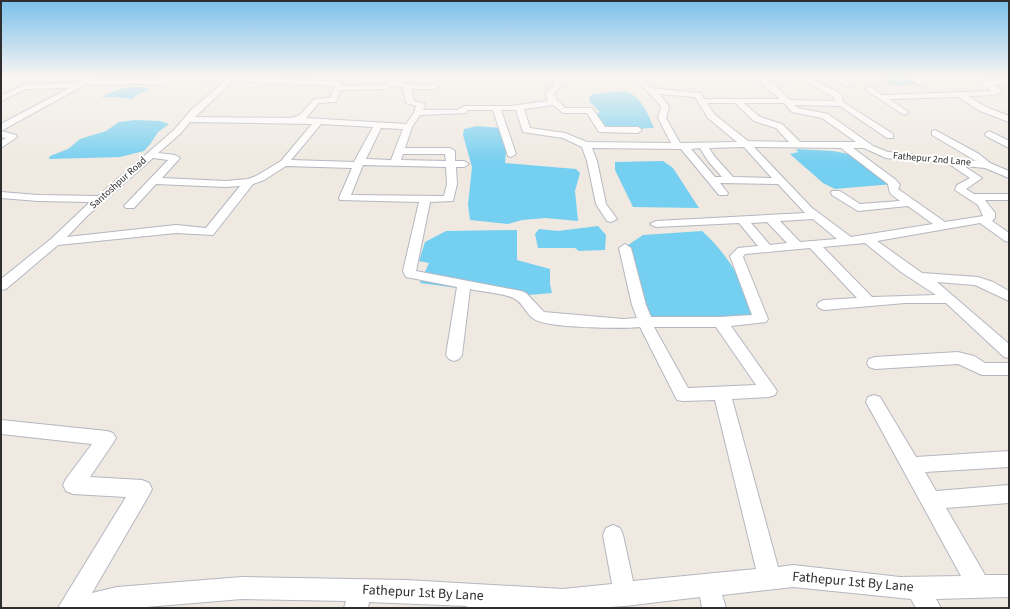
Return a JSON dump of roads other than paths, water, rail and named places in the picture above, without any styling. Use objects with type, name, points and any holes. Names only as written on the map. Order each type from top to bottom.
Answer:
[{"type":"street","points":[[1,128],[43,105]]},
{"type":"street","name":"Santoshpur Road","points":[[3,283],[55,242],[100,199],[189,119],[201,105]]},
{"type":"street","points":[[293,121],[295,118],[303,117],[313,105]]},
{"type":"street","points":[[395,162],[408,126],[418,113],[421,105]]},
{"type":"street","points":[[418,113],[457,112],[463,111],[464,108],[537,105]]},
{"type":"street","points":[[558,105],[563,111],[589,110],[602,130],[638,130]]},
{"type":"street","points":[[664,105],[662,118],[680,146],[723,193]]},
{"type":"street","points":[[706,105],[712,116],[746,144],[815,216],[848,241]]},
{"type":"street","points":[[742,105],[756,119],[777,124]]},
{"type":"street","points":[[757,105],[797,144]]},
{"type":"street","name":"Fathepur 2nd Lane","points":[[790,105],[795,110],[820,114],[866,145],[889,156],[951,161],[992,167],[1009,175]]},
{"type":"street","points":[[830,105],[858,124],[872,124]]},
{"type":"street","points":[[843,105],[890,136]]},
{"type":"street","points":[[894,105],[904,113]]},
{"type":"street","points":[[977,105],[1009,119]]},
{"type":"street","points":[[519,107],[526,130],[565,136],[586,145],[866,145]]},
{"type":"street","points":[[496,108],[511,154]]},
{"type":"street","points":[[189,119],[293,121],[378,126],[408,126]]},
{"type":"street","points":[[153,181],[226,184],[249,182],[260,178],[284,163],[318,122]]},
{"type":"street","points":[[837,125],[850,124]]},
{"type":"street","points":[[378,126],[359,163],[344,198],[449,199],[452,184],[450,151],[399,151]]},
{"type":"street","points":[[935,133],[976,156],[992,167],[1009,167]]},
{"type":"street","points":[[1,134],[13,137],[1,145]]},
{"type":"street","points":[[989,134],[1009,145]]},
{"type":"street","points":[[842,144],[892,182],[895,185],[894,191],[943,226]]},
{"type":"street","points":[[586,145],[592,161],[601,204],[610,219]]},
{"type":"street","points":[[703,146],[711,159],[730,180]]},
{"type":"street","points":[[130,206],[175,158],[149,155]]},
{"type":"street","points":[[425,199],[409,271],[411,274],[516,294],[521,296],[539,316],[554,320],[623,324],[646,322],[720,322],[761,319],[736,256],[742,251],[867,239],[989,218],[989,212],[982,203],[960,190],[961,187],[977,178],[951,161]]},
{"type":"street","points":[[284,163],[395,162],[464,164]]},
{"type":"street","points":[[712,180],[781,181]]},
{"type":"street","points":[[55,242],[176,229],[209,232],[249,182]]},
{"type":"street","points":[[836,193],[858,208],[910,203]]},
{"type":"street","points":[[1,195],[38,198],[100,199]]},
{"type":"street","points":[[972,197],[1009,196]]},
{"type":"street","points":[[656,224],[815,216]]},
{"type":"street","points":[[770,218],[797,246]]},
{"type":"street","points":[[742,219],[767,249]]},
{"type":"street","points":[[982,219],[1009,238]]},
{"type":"street","points":[[867,239],[906,269],[935,286],[1009,353]]},
{"type":"street","points":[[814,245],[868,302]]},
{"type":"street","points":[[625,248],[638,305],[646,322],[648,331],[683,395],[769,391],[720,322]]},
{"type":"street","points":[[921,277],[985,283],[999,289],[1009,297]]},
{"type":"street","points":[[454,355],[464,285]]},
{"type":"street","points":[[824,306],[905,299],[948,299]]},
{"type":"street","points":[[875,363],[958,358],[968,360],[982,369],[1009,369]]},
{"type":"street","points":[[722,393],[770,579]]},
{"type":"street","points":[[874,402],[932,500],[979,586]]},
{"type":"street","points":[[1,427],[107,438],[73,485],[142,489],[70,608]]},
{"type":"street","points":[[911,465],[1009,459]]},
{"type":"street","points":[[932,500],[1009,494]]},
{"type":"street","points":[[613,535],[625,594]]},
{"type":"street","name":"Fathepur 1st By Lane","points":[[77,608],[117,598],[242,588],[359,599],[478,602],[563,600],[585,603],[625,594],[793,576],[900,588],[1009,586]]},
{"type":"street","points":[[709,586],[714,608]]},
{"type":"street","points":[[917,588],[929,608]]},
{"type":"water","points":[[593,105],[642,105],[654,128],[606,130],[596,115],[600,112]]},
{"type":"water","points":[[136,120],[160,121],[169,124],[158,132],[144,151],[120,157],[49,159],[50,156],[68,149],[80,139],[106,131],[119,122]]},
{"type":"water","points":[[477,126],[501,128],[507,142],[505,163],[576,169],[580,173],[575,191],[578,221],[545,218],[522,220],[508,224],[470,220],[468,205],[472,167],[463,135],[464,129]]},
{"type":"water","points":[[796,149],[833,151],[854,155],[893,184],[835,189],[823,183],[790,154],[798,152]]},
{"type":"water","points":[[663,161],[673,168],[699,208],[633,207],[615,170],[615,162]]},
{"type":"water","points":[[598,226],[606,235],[605,250],[579,251],[575,248],[538,248],[535,234],[539,229],[558,231]]},
{"type":"water","points":[[517,230],[517,260],[550,269],[550,284],[552,293],[517,296],[420,283],[429,263],[419,261],[425,242],[446,231]]},
{"type":"water","points":[[702,231],[711,239],[734,269],[750,304],[753,316],[648,319],[628,245],[643,235]]}]
